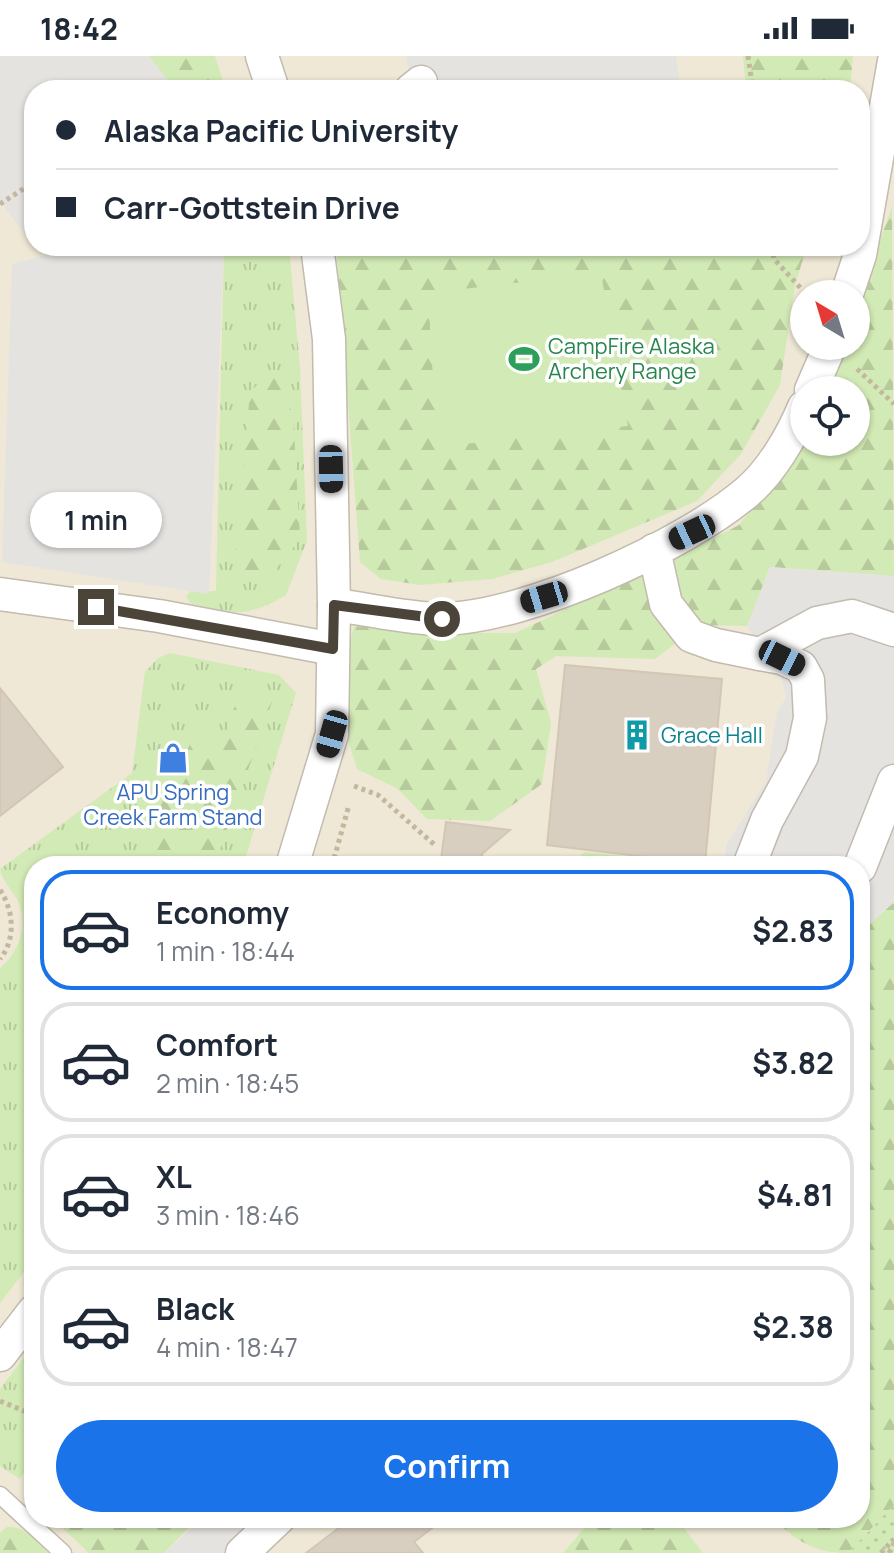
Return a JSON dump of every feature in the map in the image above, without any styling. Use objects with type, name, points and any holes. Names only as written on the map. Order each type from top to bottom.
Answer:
[{"type":"street","points":[[262,56],[270,80]]},
{"type":"street","points":[[870,219],[884,168],[894,61]]},
{"type":"street","points":[[295,856],[332,734],[334,605],[329,339],[318,256]]},
{"type":"street","points":[[852,280],[860,256]]},
{"type":"street","points":[[823,376],[838,360]]},
{"type":"street","points":[[334,605],[442,619],[498,611],[544,597],[692,532],[749,491],[790,431]]},
{"type":"street","points":[[654,550],[666,604],[691,636],[782,658],[801,667],[808,680],[810,718],[802,756],[767,820],[753,856]]},
{"type":"street","points":[[0,594],[159,616],[333,649]]},
{"type":"street","points":[[760,654],[817,623],[852,616],[894,630]]},
{"type":"street","points":[[864,856],[894,781]]},
{"type":"street","points":[[0,1355],[24,1324]]},
{"type":"street","points":[[242,1553],[268,1528]]},
{"type":"lane","points":[[0,1495],[24,1517]]},
{"type":"lane","points":[[36,1528],[63,1553]]},
{"type":"path","points":[[748,56],[752,80]]},
{"type":"path","points":[[0,204],[24,188]]},
{"type":"path","points":[[774,256],[793,280]]},
{"type":"path","points":[[847,360],[894,404]]},
{"type":"path","points":[[354,786],[386,801],[436,846]]},
{"type":"path","points":[[0,890],[9,903],[12,919],[8,948],[0,959]]},
{"type":"path","points":[[0,1401],[24,1411]]},
{"type":"path","points":[[881,1553],[894,1541]]},
{"type":"path","points":[[889,1553],[894,1541]]},
{"type":"shaded area","points":[[0,56],[894,56],[894,1505],[848,1553],[0,1553]]},
{"type":"shaded area","points":[[0,56],[149,56],[167,80],[24,80],[24,233],[0,202]]},
{"type":"shaded area","points":[[406,56],[676,56],[680,80],[410,80]]},
{"type":"shaded area","points":[[42,256],[224,256],[209,594],[2,562],[12,264]]},
{"type":"shaded area","points":[[770,567],[894,576],[894,902],[870,924],[870,856],[725,856],[727,844],[766,781],[777,712],[786,698],[781,675],[769,665],[747,626]]},
{"type":"shaded area","points":[[192,1528],[268,1528],[242,1553],[164,1553]]},
{"type":"green space","points":[[149,56],[215,56],[223,80],[167,80]]},
{"type":"green space","points":[[743,56],[853,56],[851,80],[745,80]]},
{"type":"green space","points":[[892,207],[894,576],[770,567],[747,626],[701,625],[688,615],[666,563],[739,525],[793,456],[870,456],[870,376],[829,376],[836,360],[870,360],[870,280],[866,280]]},
{"type":"green space","points":[[224,256],[290,256],[300,368],[307,541],[286,595],[261,607],[240,612],[190,603],[186,596],[191,591],[216,591]]},
{"type":"green space","points":[[337,256],[804,256],[797,280],[790,280],[790,318],[780,385],[741,454],[697,501],[552,562],[492,579],[420,585],[381,579],[360,562]]},
{"type":"green space","name":"CampFire Alaska Archery Range","points":[[601,273],[628,426],[437,447],[428,293]]},
{"type":"green space","points":[[273,369],[293,415],[300,539],[272,574],[234,571],[250,392]]},
{"type":"green space","points":[[648,571],[676,643],[655,659],[556,656],[536,669],[551,723],[542,784],[490,821],[427,819],[398,789],[357,769],[343,724],[346,662],[354,626],[437,633],[515,633]]},
{"type":"green space","points":[[170,653],[279,675],[296,693],[246,856],[24,856],[24,1272],[0,1303],[0,968],[17,947],[22,930],[22,912],[0,869],[132,773],[145,672],[158,658]]},
{"type":"green space","points":[[238,697],[273,699],[218,856],[146,856],[142,845],[194,736],[225,734]]},
{"type":"green space","points":[[585,852],[625,856],[580,856]]},
{"type":"green space","points":[[894,902],[894,1505],[848,1553],[816,1548],[784,1528],[870,1528],[870,924]]},
{"type":"green space","points":[[24,1357],[24,1473],[20,1479],[0,1466],[0,1389]]},
{"type":"green space","points":[[894,1505],[894,1553],[848,1553]]},
{"type":"green space","points":[[7,1527],[25,1531],[48,1553],[0,1553],[0,1533]]},
{"type":"green space","points":[[63,1528],[188,1528],[164,1553],[89,1553]]},
{"type":"green space","points":[[584,1528],[684,1528],[703,1553],[563,1553]]},
{"type":"building","name":"Grace Hall","points":[[565,665],[722,679],[706,856],[638,856],[547,845]]},
{"type":"building","points":[[0,688],[63,767],[0,816]]},
{"type":"building","points":[[446,822],[510,830],[482,856],[441,856]]},
{"type":"building","points":[[339,1528],[432,1528],[414,1542],[423,1553],[306,1553]]},
{"type":"place","name":"CampFire Alaska Archery Range","points":[[524,359]]},
{"type":"place","name":"Grace Hall","points":[[637,735]]},
{"type":"place","name":"APU Spring Creek Farm Stand","points":[[173,758]]},
{"type":"route","points":[[96,607],[333,649],[334,605],[442,619]]}]
